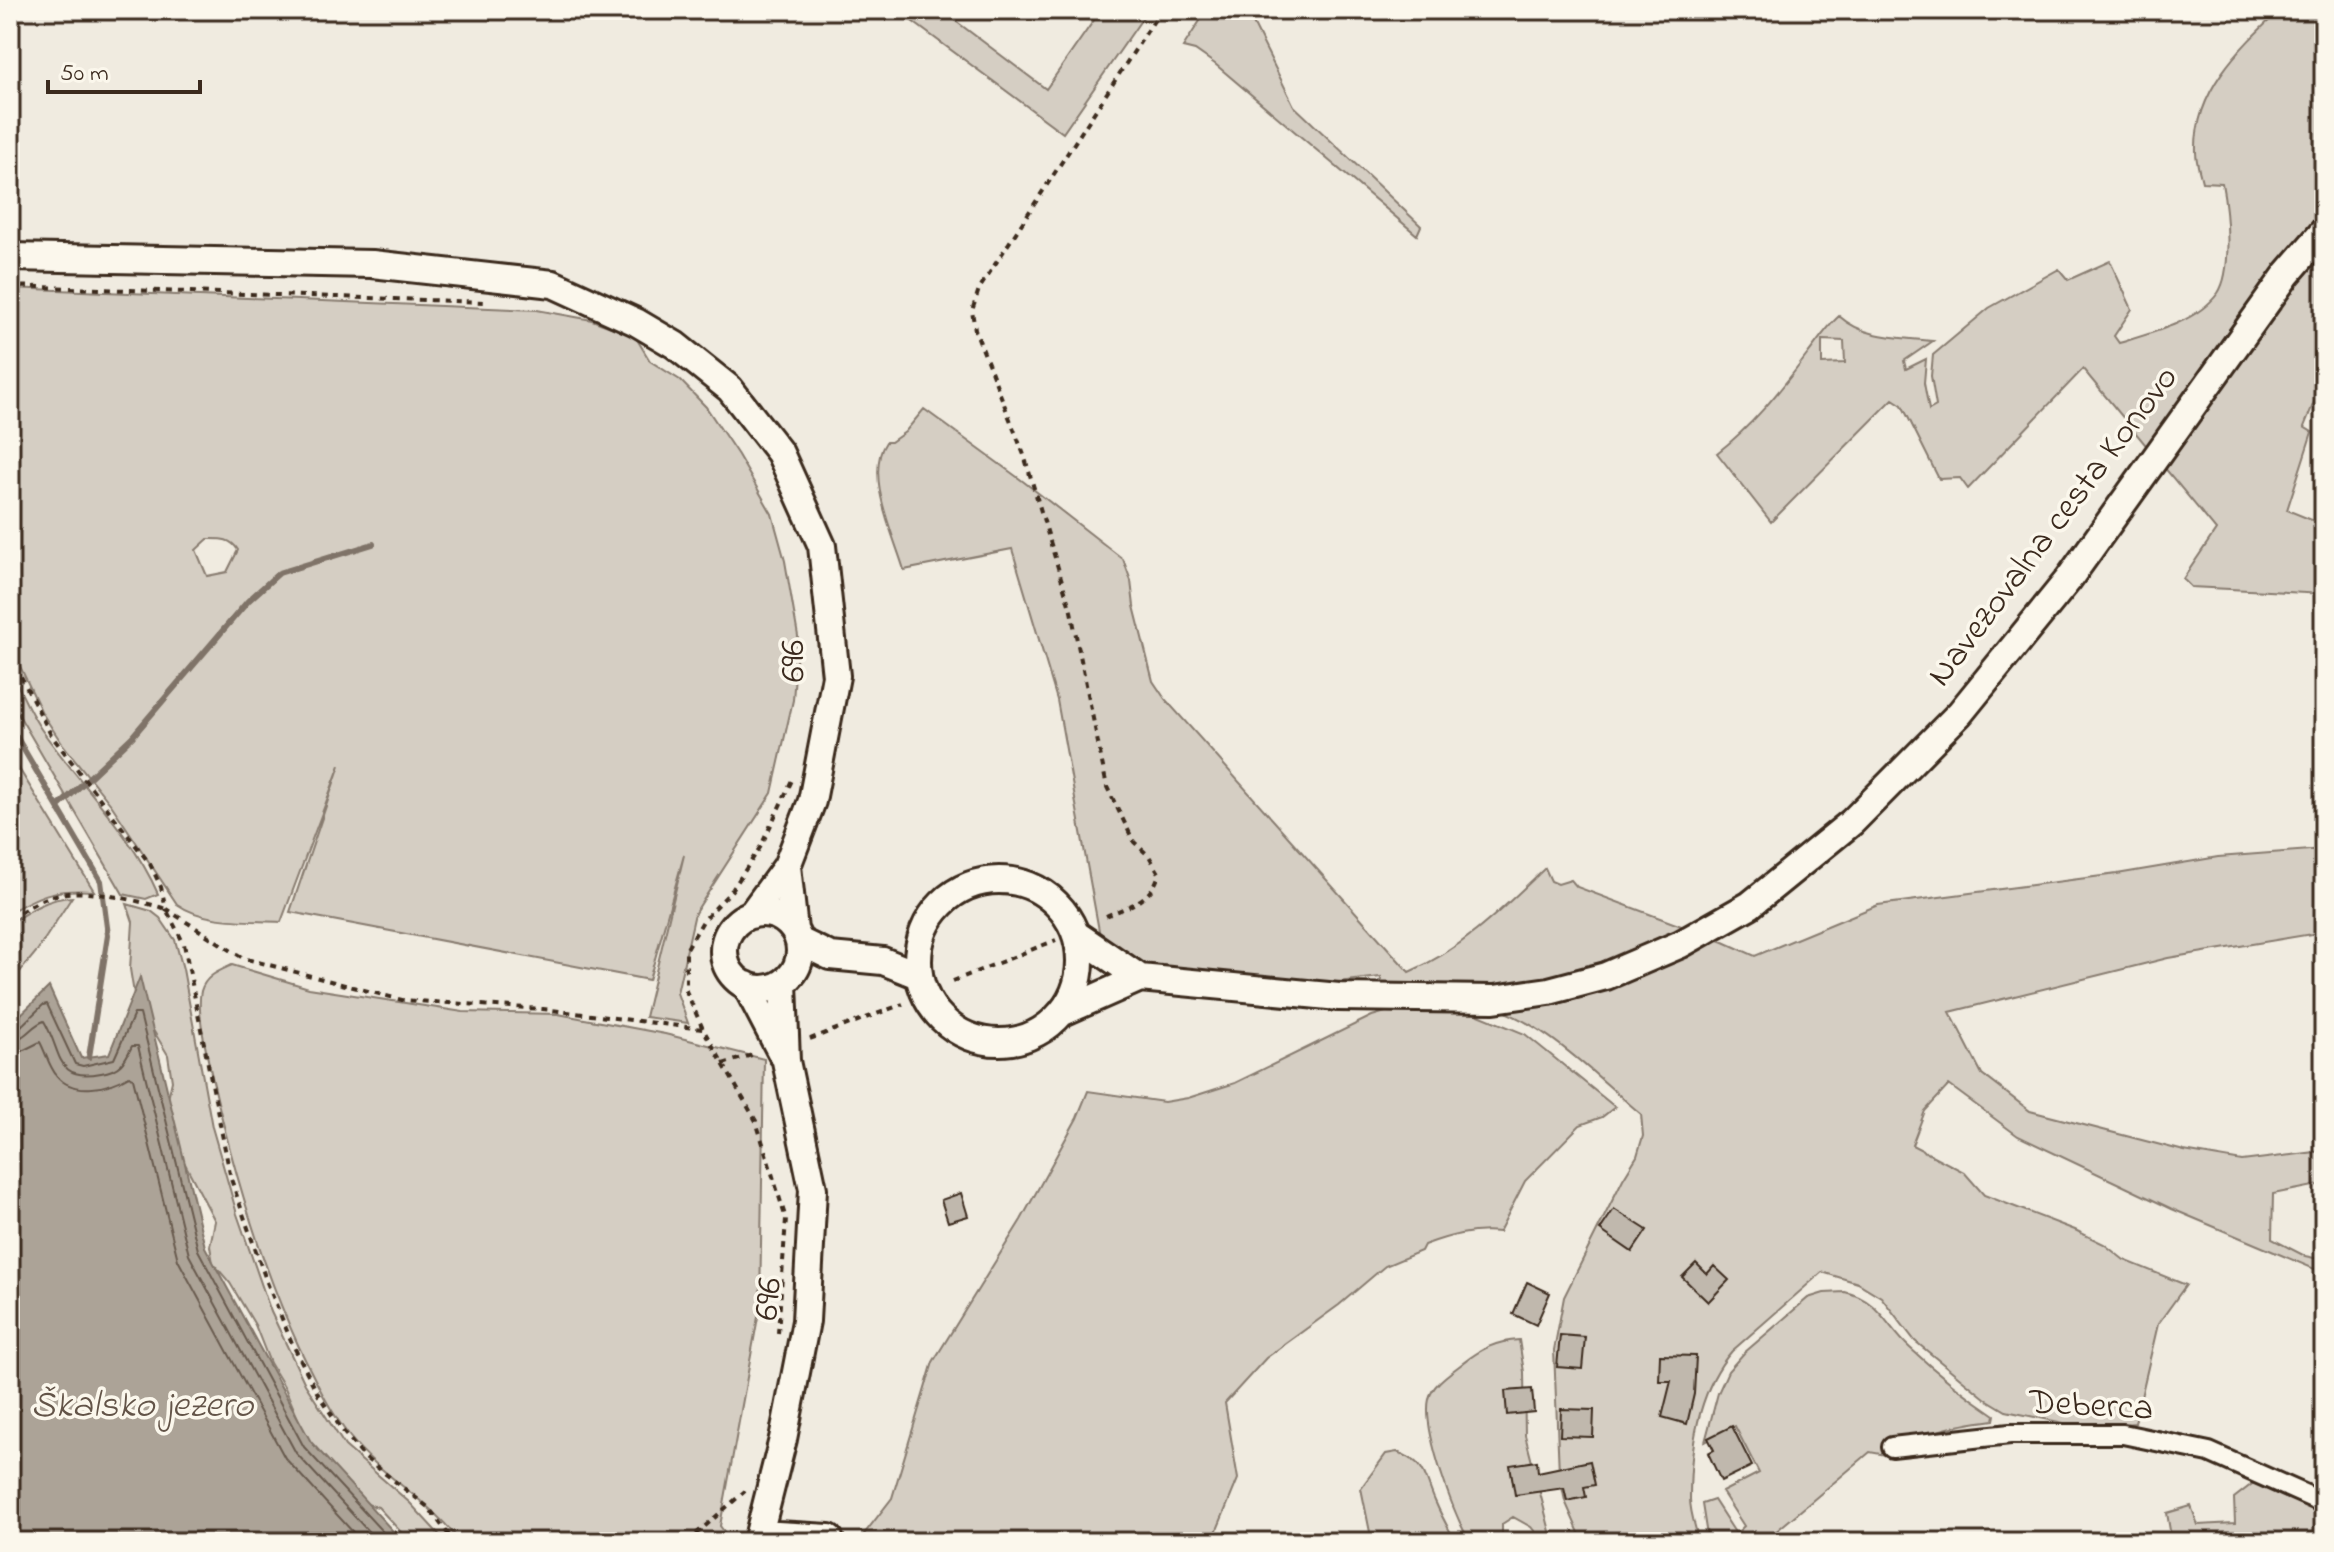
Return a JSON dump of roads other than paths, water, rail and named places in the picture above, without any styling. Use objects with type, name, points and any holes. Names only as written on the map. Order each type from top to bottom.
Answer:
[{"type":"main road","name":"Navezovalna cesta Konovo","points":[[1066,937],[1140,978],[1339,997],[1494,999],[1549,991],[1606,976],[1681,944],[1750,905],[1852,822],[1960,713],[2068,580],[2287,274],[2324,231]]},
{"type":"main road","name":"696","points":[[10,257],[372,264],[553,284],[636,322],[675,345],[730,389],[780,453],[822,546],[836,676],[812,801],[787,866],[751,915],[740,920],[725,941],[727,967],[735,978],[746,985],[786,1061]]},
{"type":"main road","name":"696","points":[[759,1538],[783,1439],[806,1321],[813,1189],[786,1061],[793,954],[787,866]]},
{"type":"main road","name":"Navezovalna cesta Konovo","points":[[883,961],[926,923],[942,902],[965,887],[992,880],[1019,882],[1044,893],[1064,911],[1066,937],[1081,962],[1076,989],[1063,1012],[1043,1031],[1019,1041],[992,1043],[966,1037],[943,1022],[927,1001],[918,975]]},
{"type":"main road","points":[[751,915],[775,915],[793,954]]},
{"type":"main road","points":[[793,954],[883,961],[918,975],[918,949],[926,923]]},
{"type":"main road","points":[[746,985],[758,989],[771,988],[793,954]]},
{"type":"main road","name":"Navezovalna cesta Konovo","points":[[1063,1012],[1140,978]]},
{"type":"main road","points":[[759,1538],[829,1538],[829,1542]]},
{"type":"street","name":"Deberca","points":[[1892,1447],[2010,1434],[2123,1434],[2209,1452],[2324,1503]]},
{"type":"water","name":"Škalsko jezero","points":[[140,977],[205,1247],[311,1442],[403,1542],[10,1542],[10,1025],[49,987],[81,1058],[109,1054]]},
{"type":"waterway","points":[[58,807],[132,737],[248,601],[279,573],[373,544]]},
{"type":"waterway","points":[[10,726],[101,881],[108,935],[89,1057]]}]
